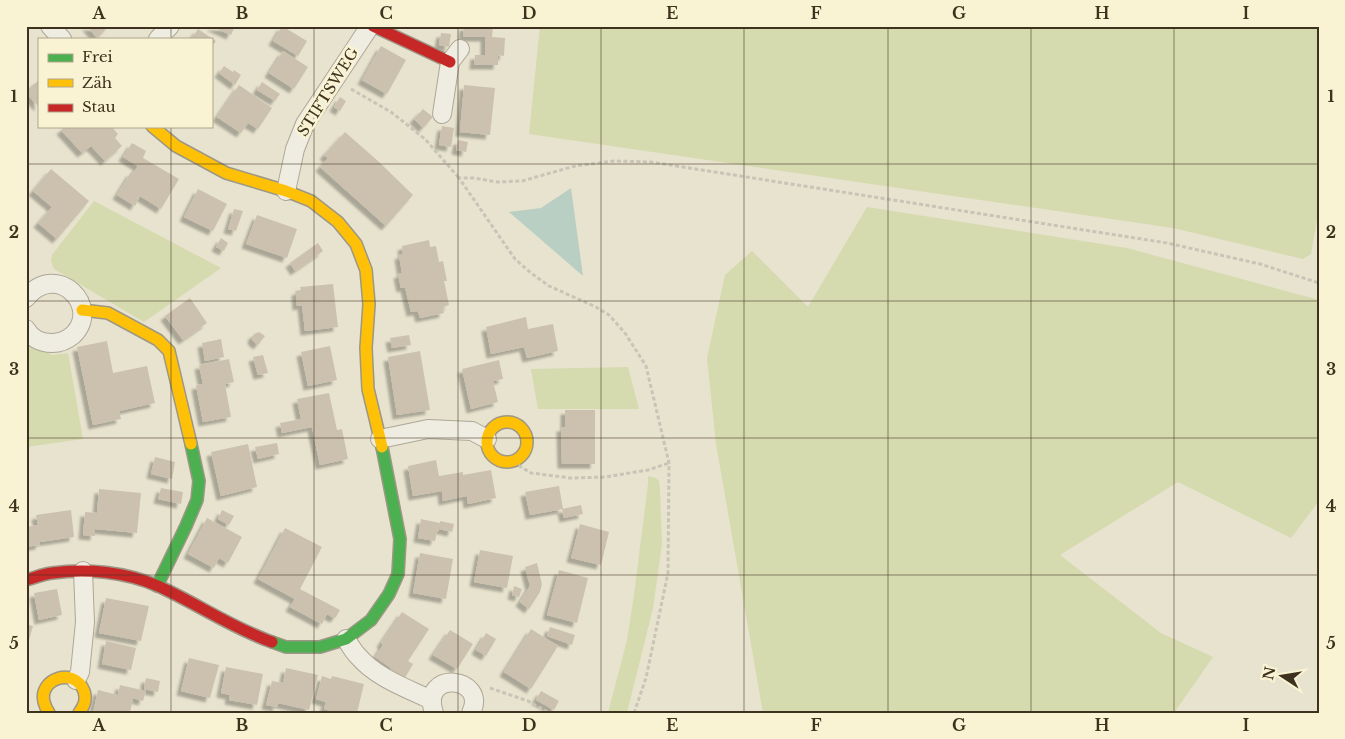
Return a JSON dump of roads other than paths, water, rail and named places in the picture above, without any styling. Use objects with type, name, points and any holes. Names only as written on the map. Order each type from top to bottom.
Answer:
[{"type":"street","points":[[50,26],[61,38]]},
{"type":"street","points":[[159,38],[170,26]]},
{"type":"street","name":"STIFTSWEG","points":[[286,190],[295,149],[305,124],[371,26],[455,55],[442,114]]},
{"type":"street","points":[[26,580],[51,573],[83,571],[122,575],[156,586],[252,635],[286,647],[320,647],[346,639],[371,620],[389,594],[398,574],[400,539],[368,389],[366,348],[370,304],[366,270],[356,244],[338,222],[311,201],[286,190],[226,173],[176,146],[154,128]]},
{"type":"street","points":[[26,298],[32,291],[46,284],[62,285],[76,295],[82,310],[81,321],[76,332],[68,339],[58,343],[36,340],[26,329]]},
{"type":"street","points":[[82,310],[108,313],[158,340],[169,351],[199,481],[197,500],[156,586]]},
{"type":"street","points":[[511,422],[522,429],[526,435],[526,448],[523,454],[512,462],[499,461],[489,452],[487,439],[492,428],[498,424],[511,422]]},
{"type":"street","points":[[380,439],[428,429],[472,431],[487,439]]},
{"type":"street","points":[[76,680],[80,672],[85,622],[83,571]]},
{"type":"street","points":[[346,639],[357,655],[370,668],[388,680],[425,697],[433,705]]},
{"type":"street","points":[[45,711],[44,694],[46,687],[56,678],[63,676],[76,680],[85,691],[86,698],[79,713]]},
{"type":"street","points":[[433,705],[435,691],[439,686],[446,683],[459,682],[465,685],[473,696],[474,703],[471,713]]}]
